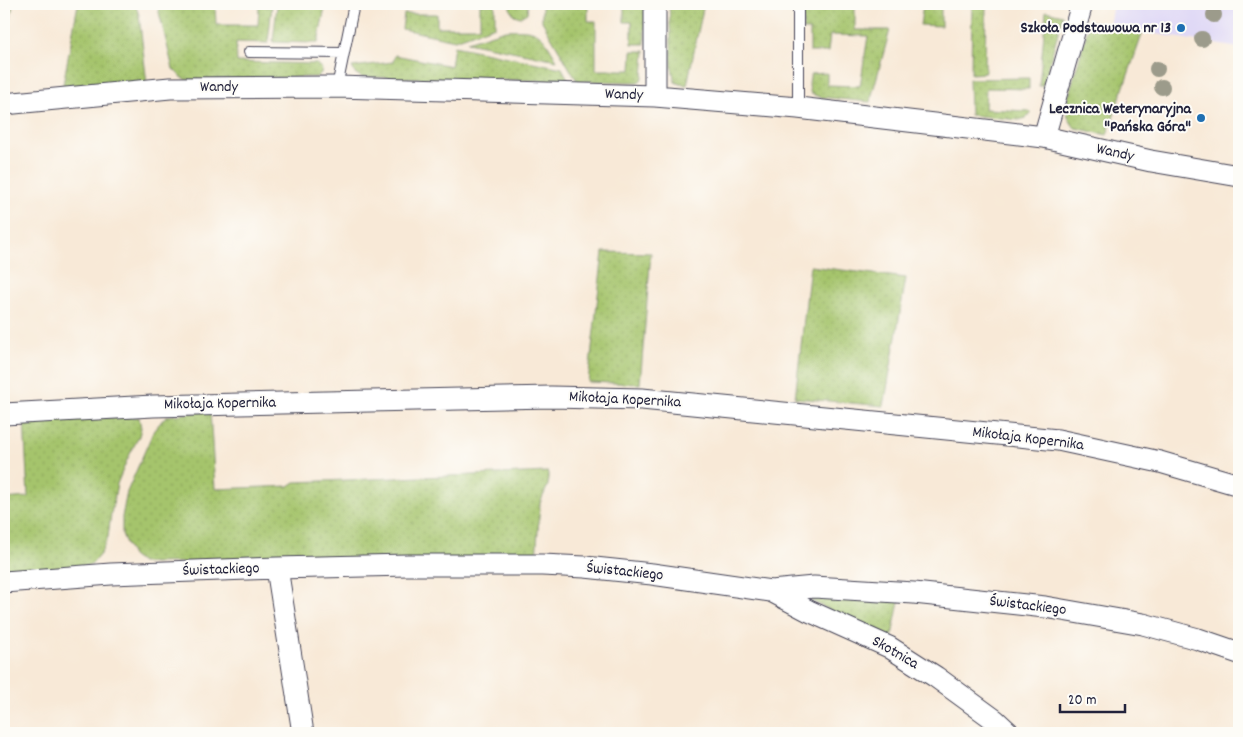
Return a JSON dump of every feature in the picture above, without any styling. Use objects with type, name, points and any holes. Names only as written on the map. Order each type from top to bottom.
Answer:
[{"type":"street","points":[[655,4],[655,96]]},
{"type":"street","points":[[1044,137],[1082,4]]},
{"type":"street","name":"Wandy","points":[[4,104],[170,88],[337,86],[655,96],[798,108],[1044,137],[1151,161],[1239,176]]},
{"type":"street","name":"Mikołaja Kopernika","points":[[4,414],[153,406],[551,397],[642,399],[1058,440],[1160,462],[1239,484]]},
{"type":"street","name":"Świstackiego","points":[[4,582],[111,574],[278,568],[407,565],[542,565],[585,567],[652,574],[770,591],[814,587],[914,593],[1045,607],[1144,624],[1198,638],[1239,653]]},
{"type":"street","points":[[278,568],[303,733]]},
{"type":"street","name":"Skotnica","points":[[770,591],[809,611],[890,647],[995,720],[1009,733]]},
{"type":"lane","points":[[337,86],[354,4]]},
{"type":"lane","points":[[798,4],[798,108]]},
{"type":"lane","points":[[249,52],[344,54]]},
{"type":"shaded area","name":"Szkoła Podstawowa nr 13","points":[[1113,4],[1239,4],[1239,48],[1109,26]]},
{"type":"green space","points":[[4,4],[13,4],[4,58]]},
{"type":"green space","points":[[78,4],[135,4],[139,15],[147,84],[62,90]]},
{"type":"green space","points":[[157,4],[215,4],[216,25],[258,25],[259,6],[272,6],[268,43],[236,42],[237,62],[317,64],[322,69],[321,73],[317,77],[186,80],[173,69]]},
{"type":"green space","points":[[480,4],[495,4],[495,26],[455,40],[402,29],[404,14],[437,14],[437,27],[480,27]]},
{"type":"green space","points":[[510,4],[528,4],[527,13],[520,17],[514,15]]},
{"type":"green space","points":[[542,4],[588,4],[588,21],[596,21],[596,70],[631,70],[632,51],[645,51],[643,77],[641,80],[638,82],[577,81],[542,21]]},
{"type":"green space","points":[[624,4],[645,4],[645,44],[632,44],[632,22],[624,22]]},
{"type":"green space","points":[[669,4],[704,4],[687,85],[675,82],[672,68]]},
{"type":"green space","points":[[804,4],[855,4],[855,30],[890,30],[870,102],[820,97],[811,94],[809,84],[811,74],[827,73],[827,85],[860,86],[868,36],[830,35],[828,52],[810,52],[810,30],[803,30]]},
{"type":"green space","points":[[923,4],[941,4],[941,26],[920,25]]},
{"type":"green space","points":[[972,4],[986,4],[985,73],[971,74]]},
{"type":"green space","points":[[277,5],[325,7],[318,43],[273,42]]},
{"type":"green space","points":[[1046,11],[1063,15],[1043,86],[1039,86]]},
{"type":"green space","points":[[1090,21],[1143,32],[1107,135],[1075,128],[1067,112],[1067,101]]},
{"type":"green space","points":[[505,30],[525,30],[538,34],[547,43],[557,60],[467,42]]},
{"type":"green space","points":[[454,46],[562,68],[569,81],[363,78],[355,73],[352,67],[393,62],[395,55],[451,66]]},
{"type":"green space","points":[[1029,78],[1029,89],[986,88],[985,109],[1029,111],[1032,113],[1026,118],[1019,120],[970,115],[969,79]]},
{"type":"green space","points":[[603,252],[651,253],[640,384],[588,382]]},
{"type":"green space","points":[[810,266],[906,278],[884,406],[795,398]]},
{"type":"green space","points":[[210,411],[215,489],[289,486],[295,482],[548,472],[548,485],[540,503],[536,559],[141,563],[132,556],[122,534],[122,517],[127,492],[154,430],[166,416]]},
{"type":"green space","points":[[139,417],[141,428],[139,436],[117,484],[108,537],[101,553],[91,565],[4,577],[4,499],[28,497],[24,420]]},
{"type":"green space","points":[[810,595],[900,597],[891,641],[810,600]]},
{"type":"place","name":"Szkoła Podstawowa nr 13","points":[[1181,28]]},
{"type":"place","name":"Lecznica Weterynaryjna \"Pańska Góra\"","points":[[1201,118]]}]
